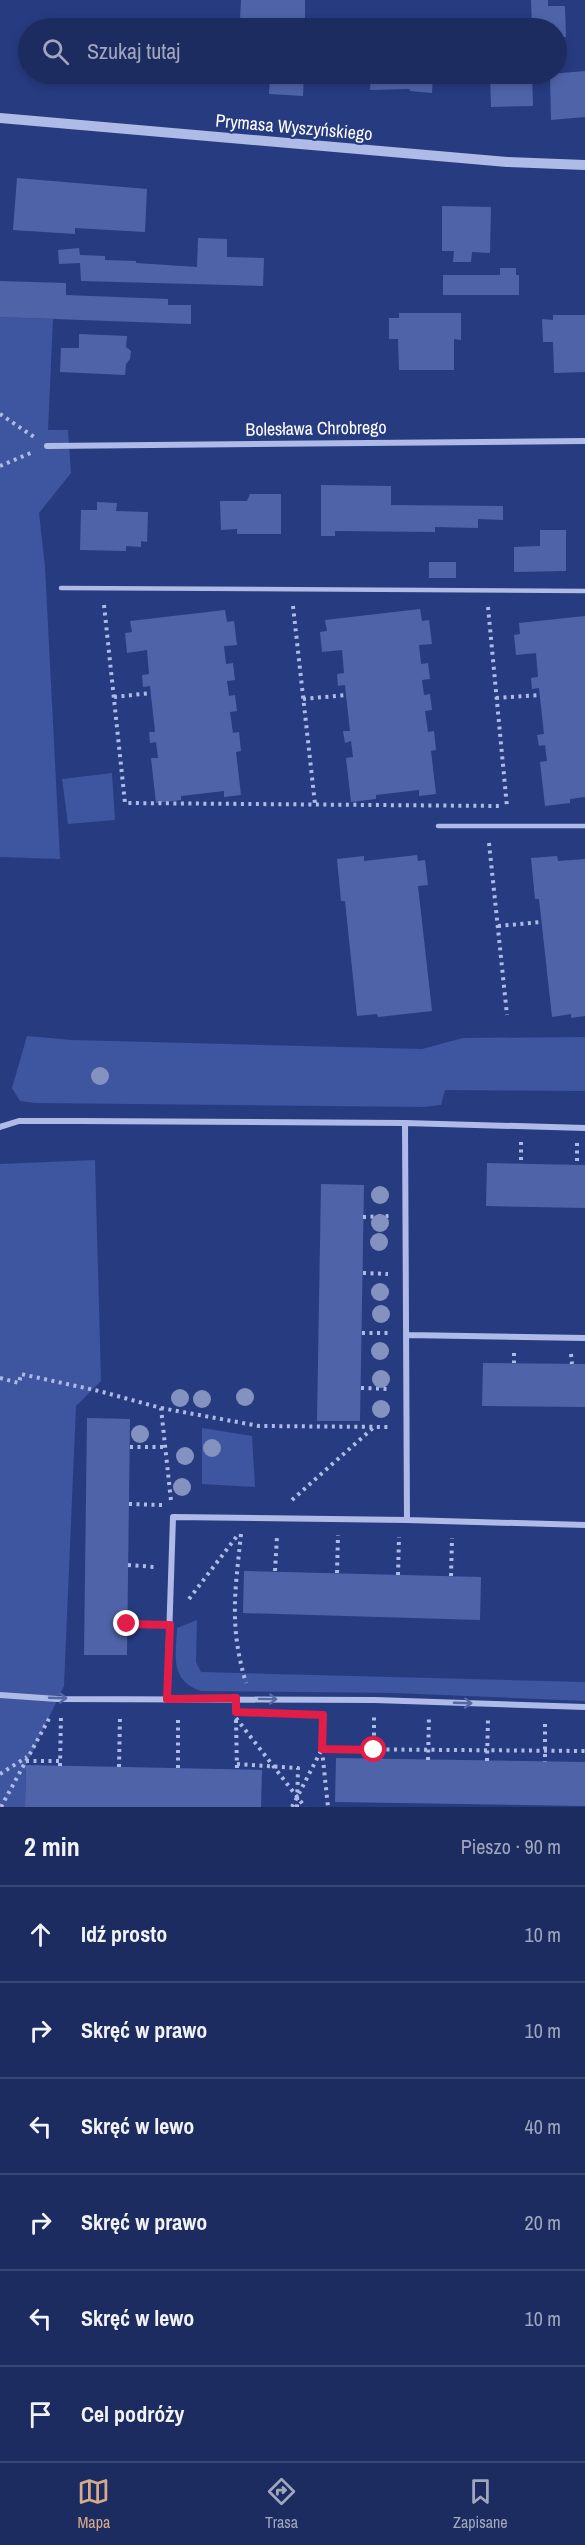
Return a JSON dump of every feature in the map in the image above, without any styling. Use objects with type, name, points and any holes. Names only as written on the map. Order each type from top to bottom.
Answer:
[{"type":"street","name":"Prymasa Wyszyńskiego","points":[[0,118],[507,162],[585,165]]},
{"type":"street","name":"Bolesława Chrobrego","points":[[48,446],[585,441]]},
{"type":"street","points":[[0,1127],[19,1121],[30,1121],[405,1123],[585,1128]]},
{"type":"street","points":[[403,1520],[407,1334],[405,1123]]},
{"type":"street","points":[[407,1334],[585,1338]]},
{"type":"street","points":[[167,1699],[173,1517],[585,1525]]},
{"type":"street","points":[[0,1695],[57,1699],[375,1700],[585,1707]]},
{"type":"lane","points":[[61,588],[585,591]]},
{"type":"lane","points":[[438,826],[585,826]]},
{"type":"path","points":[[0,414],[48,446]]},
{"type":"path","points":[[0,466],[48,446]]},
{"type":"path","points":[[102,588],[125,802],[518,807]]},
{"type":"path","points":[[291,590],[315,804]]},
{"type":"path","points":[[486,591],[507,807]]},
{"type":"path","points":[[114,697],[151,693]]},
{"type":"path","points":[[303,699],[346,695]]},
{"type":"path","points":[[496,698],[540,695]]},
{"type":"path","points":[[489,839],[507,1015]]},
{"type":"path","points":[[498,926],[542,922]]},
{"type":"path","points":[[363,1217],[406,1215]]},
{"type":"path","points":[[363,1274],[406,1275]]},
{"type":"path","points":[[362,1333],[407,1334]]},
{"type":"path","points":[[0,1378],[19,1383],[21,1374],[99,1391],[161,1408],[259,1426],[405,1427]]},
{"type":"path","points":[[361,1388],[406,1389]]},
{"type":"path","points":[[129,1504],[172,1506],[161,1408]]},
{"type":"path","points":[[276,1571],[274,1519],[375,1427]]},
{"type":"path","points":[[130,1448],[165,1447]]},
{"type":"path","points":[[337,1573],[339,1519]]},
{"type":"path","points":[[398,1575],[403,1520]]},
{"type":"path","points":[[450,1576],[453,1521]]},
{"type":"path","points":[[127,1624],[170,1625],[241,1530],[234,1595],[234,1630],[238,1654],[251,1699]]},
{"type":"path","points":[[128,1565],[171,1568]]},
{"type":"path","points":[[236,1698],[237,1767],[298,1768],[297,1807]]},
{"type":"path","points":[[2,1807],[57,1699]]},
{"type":"path","points":[[374,1758],[375,1700]]},
{"type":"path","points":[[428,1760],[429,1702]]},
{"type":"path","points":[[487,1761],[489,1704]]},
{"type":"path","points":[[545,1705],[545,1762]]},
{"type":"path","points":[[119,1767],[120,1713]]},
{"type":"path","points":[[178,1713],[178,1768]]},
{"type":"path","points":[[0,1774],[27,1759],[60,1764],[61,1714]]},
{"type":"path","points":[[312,1715],[323,1715],[322,1749],[328,1807]]},
{"type":"path","points":[[236,1718],[305,1807]]},
{"type":"path","points":[[322,1749],[585,1751]]},
{"type":"path","points":[[292,1807],[322,1749]]},
{"type":"shaded area","points":[[0,317],[53,319],[48,430],[68,430],[71,473],[39,513],[45,567],[60,859],[0,857]]},
{"type":"shaded area","points":[[112,773],[115,820],[68,824],[62,779]]},
{"type":"shaded area","points":[[27,1036],[72,1040],[422,1049],[463,1038],[585,1037],[585,1091],[445,1090],[441,1105],[423,1107],[35,1103],[20,1101],[12,1088]]},
{"type":"shaded area","points":[[95,1160],[101,1381],[76,1406],[64,1686],[26,1765],[25,1807],[0,1807],[0,1164]]},
{"type":"shaded area","points":[[202,1428],[252,1436],[255,1487],[202,1484]]},
{"type":"shaded area","points":[[197,1620],[196,1662],[201,1672],[585,1682],[585,1701],[394,1693],[201,1691],[191,1686],[179,1674],[176,1657],[177,1628]]},
{"type":"building","points":[[241,0],[305,0],[305,18],[240,18]]},
{"type":"building","points":[[531,0],[548,0],[548,6],[565,6],[565,18],[532,18]]},
{"type":"building","points":[[585,71],[585,117],[551,120],[550,84],[567,84],[567,73]]},
{"type":"building","points":[[270,84],[304,84],[303,96],[269,94]]},
{"type":"building","points":[[370,84],[432,84],[432,93],[410,91],[410,89],[370,90]]},
{"type":"building","points":[[490,84],[532,84],[533,106],[491,107]]},
{"type":"building","points":[[17,178],[147,189],[145,232],[75,228],[75,234],[13,230]]},
{"type":"building","points":[[442,206],[491,207],[490,253],[472,252],[471,262],[453,262],[454,251],[442,251]]},
{"type":"building","points":[[198,238],[227,239],[227,257],[264,258],[263,286],[81,281],[80,263],[59,264],[58,250],[79,248],[80,255],[105,256],[105,260],[197,267]]},
{"type":"building","points":[[500,268],[516,268],[516,275],[519,275],[519,295],[443,295],[443,275],[500,275]]},
{"type":"building","points":[[0,281],[66,283],[66,295],[168,299],[168,305],[191,305],[191,324],[0,317]]},
{"type":"building","points":[[399,313],[461,313],[461,340],[454,339],[454,370],[399,370],[398,339],[389,339],[389,318],[399,318]]},
{"type":"building","points":[[553,315],[585,315],[585,372],[554,373],[553,342],[543,342],[542,319],[553,320]]},
{"type":"building","points":[[79,334],[127,336],[126,347],[131,351],[125,375],[60,372],[61,348],[79,348]]},
{"type":"building","points":[[321,485],[391,486],[391,505],[503,506],[503,520],[478,519],[478,528],[435,527],[435,532],[335,531],[335,536],[321,536]]},
{"type":"building","points":[[250,494],[281,494],[281,534],[237,534],[237,529],[221,530],[220,501],[247,501]]},
{"type":"building","points":[[97,502],[117,503],[116,511],[148,512],[147,542],[141,541],[141,547],[126,546],[126,551],[80,550],[81,510],[97,510]]},
{"type":"building","points":[[540,530],[566,530],[566,571],[514,572],[514,547],[540,546]]},
{"type":"building","points":[[429,562],[456,562],[456,578],[429,578]]},
{"type":"building","points":[[420,609],[422,621],[429,620],[432,644],[419,645],[421,664],[428,663],[430,679],[422,680],[424,695],[430,694],[432,710],[425,711],[428,732],[434,731],[436,750],[431,751],[436,794],[419,796],[419,790],[376,795],[376,799],[351,802],[346,758],[353,757],[351,741],[345,743],[343,731],[350,731],[345,685],[338,686],[337,674],[344,673],[342,650],[322,652],[320,632],[327,631],[325,620]]},
{"type":"building","points":[[225,610],[227,622],[234,621],[237,645],[224,646],[226,664],[233,663],[235,680],[227,681],[229,696],[235,695],[237,711],[230,712],[233,733],[239,732],[241,751],[236,752],[241,795],[224,797],[224,791],[181,796],[181,800],[156,803],[151,758],[158,758],[156,742],[150,743],[149,732],[155,732],[150,686],[143,687],[142,675],[149,674],[147,650],[127,653],[125,633],[132,632],[130,621]]},
{"type":"building","points":[[585,616],[585,797],[570,799],[570,803],[545,806],[540,762],[547,761],[545,745],[539,746],[537,735],[544,734],[539,688],[532,689],[531,678],[538,677],[536,653],[516,655],[514,635],[520,634],[519,623]]},
{"type":"building","points":[[417,855],[418,861],[425,860],[428,885],[418,886],[432,1011],[378,1017],[377,1014],[357,1016],[345,901],[341,901],[337,859],[364,856],[364,861]]},
{"type":"building","points":[[557,856],[558,861],[585,859],[585,1016],[571,1018],[571,1014],[552,1017],[539,899],[535,899],[531,858]]},
{"type":"building","points":[[487,1163],[585,1165],[585,1208],[486,1206]]},
{"type":"building","points":[[321,1184],[364,1185],[360,1421],[317,1421]]},
{"type":"building","points":[[483,1363],[585,1364],[585,1407],[482,1406]]},
{"type":"building","points":[[87,1418],[130,1419],[127,1655],[84,1655]]},
{"type":"building","points":[[244,1571],[481,1577],[480,1620],[243,1613]]},
{"type":"building","points":[[336,1758],[585,1762],[585,1806],[335,1802]]},
{"type":"building","points":[[26,1765],[262,1770],[261,1807],[25,1807]]},
{"type":"route","points":[[127,1624],[170,1625],[167,1699],[236,1698],[236,1712],[323,1715],[322,1749],[374,1750]]}]
